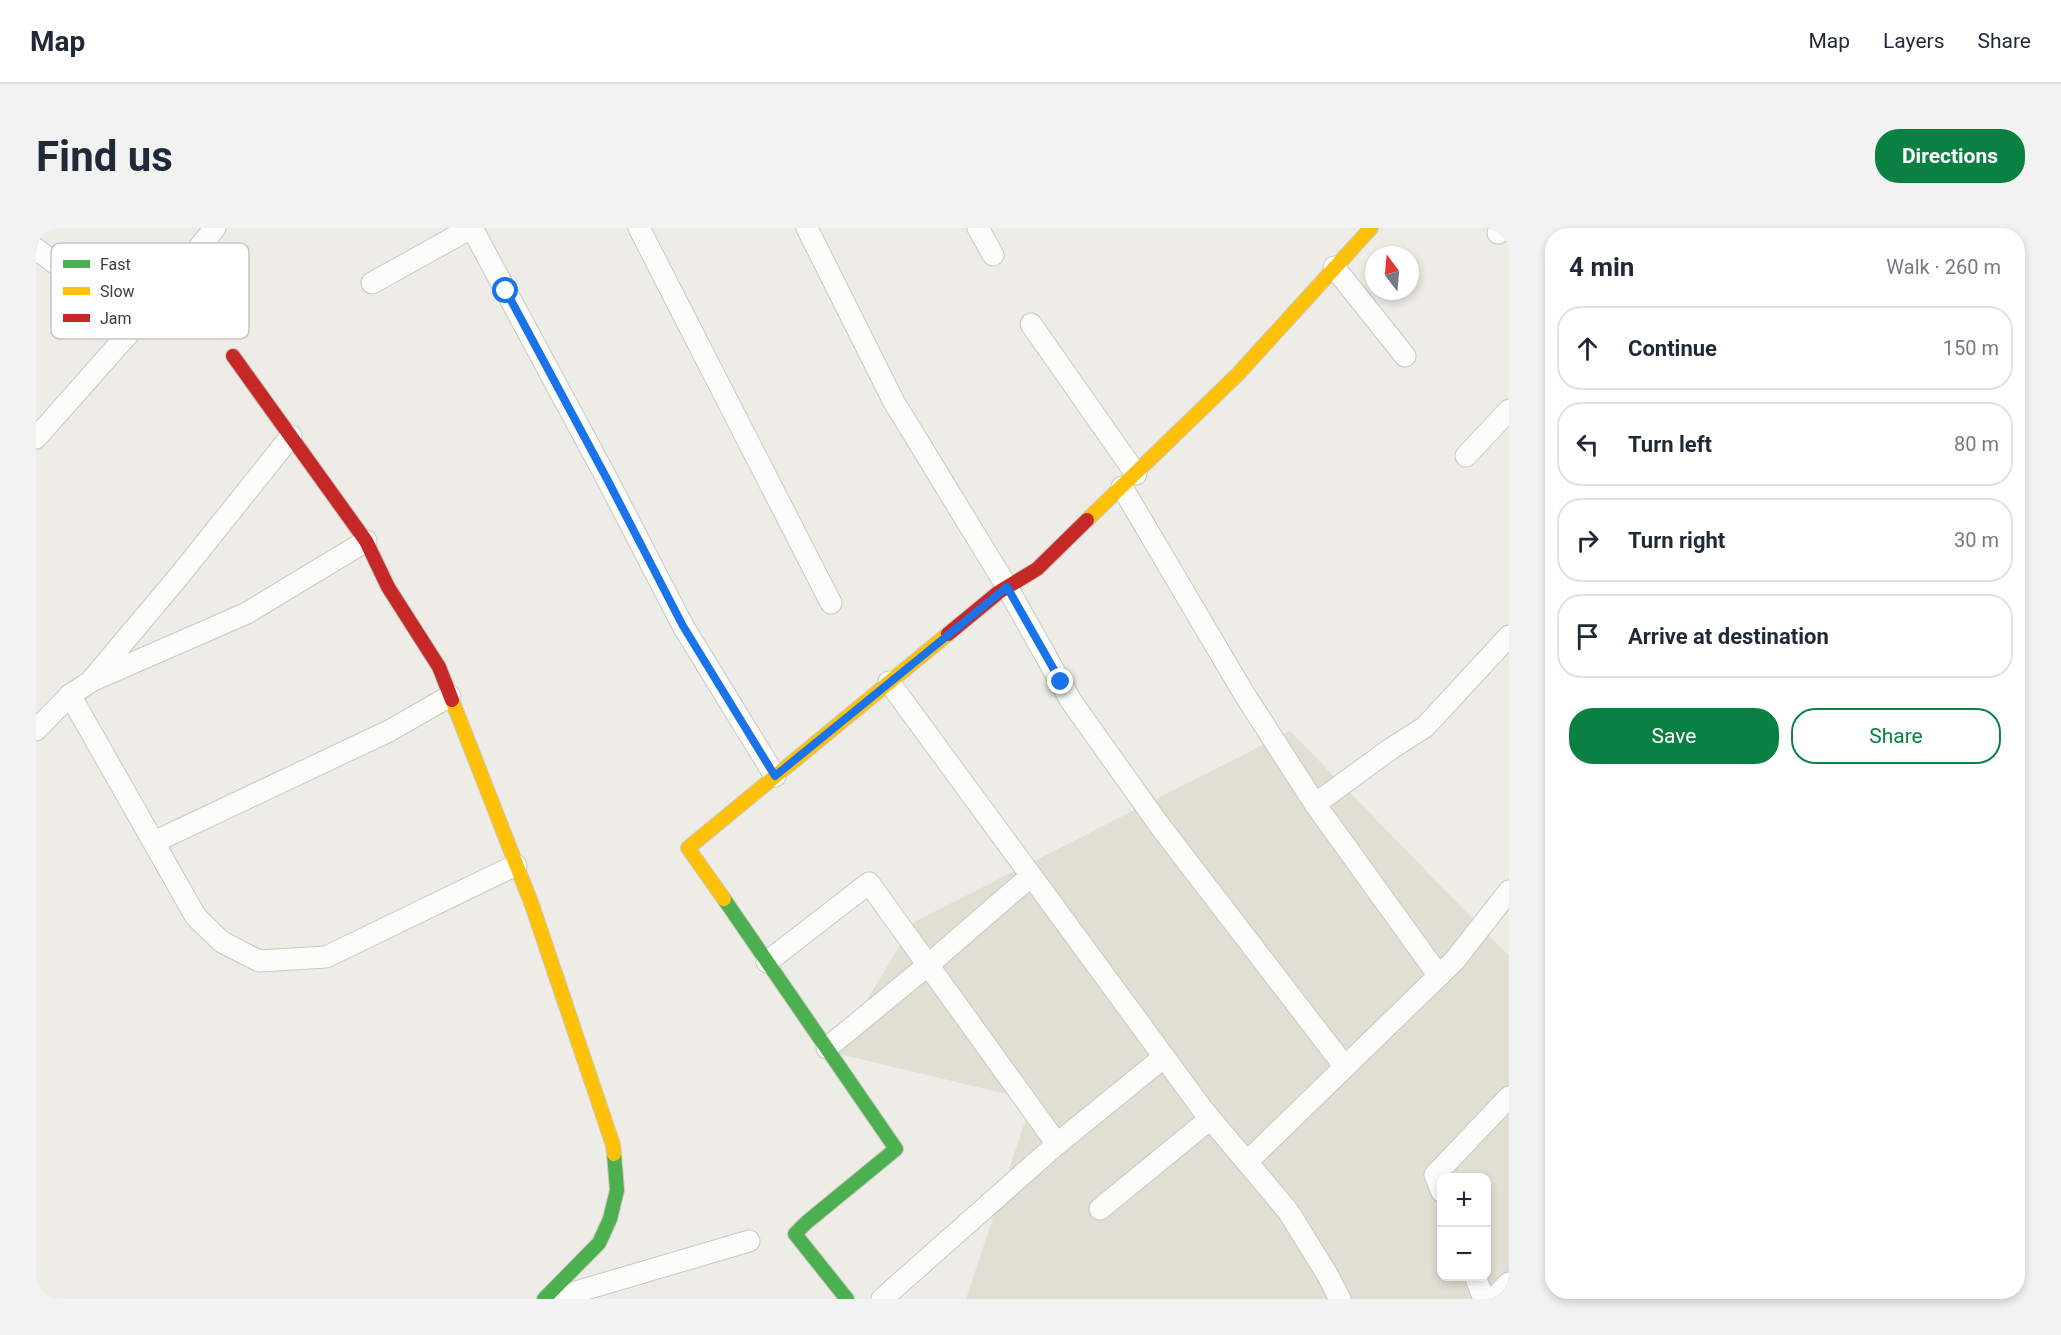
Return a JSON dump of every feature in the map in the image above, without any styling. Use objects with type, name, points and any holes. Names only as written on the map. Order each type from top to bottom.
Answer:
[{"type":"street","points":[[203,243],[215,228]]},
{"type":"street","points":[[372,283],[471,228],[607,479],[683,626],[775,776]]},
{"type":"street","points":[[639,228],[831,603]]},
{"type":"street","points":[[807,228],[894,402],[1007,587],[1078,710],[1160,826],[1345,1067]]},
{"type":"street","points":[[978,228],[993,255]]},
{"type":"street","points":[[847,1299],[795,1234],[896,1149],[688,848],[1007,587],[1037,568],[1238,374],[1371,228]]},
{"type":"street","points":[[36,249],[51,260]]},
{"type":"street","points":[[1334,267],[1405,356]]},
{"type":"street","points":[[1031,324],[1129,480],[1243,692],[1315,804],[1439,976]]},
{"type":"street","points":[[36,438],[124,339]]},
{"type":"street","points":[[233,356],[366,541],[388,587],[439,667],[532,905],[613,1145],[617,1190],[610,1219],[599,1243],[544,1299]]},
{"type":"street","points":[[1466,456],[1509,410]]},
{"type":"street","points":[[90,682],[180,575],[291,436]]},
{"type":"street","points":[[36,730],[70,695],[90,682],[247,613],[366,541]]},
{"type":"street","points":[[1315,804],[1425,727],[1509,636]]},
{"type":"street","points":[[889,682],[1210,1119],[1288,1211],[1340,1299]]},
{"type":"street","points":[[70,695],[196,917],[222,942],[259,961],[326,957],[516,865]]},
{"type":"street","points":[[154,842],[389,731],[450,696]]},
{"type":"street","points":[[827,1048],[1031,876]]},
{"type":"street","points":[[767,962],[869,884],[1057,1144]]},
{"type":"street","points":[[1247,1162],[1455,960],[1509,891]]},
{"type":"street","points":[[882,1299],[1057,1144],[1164,1057]]},
{"type":"street","points":[[1437,1180],[1435,1175],[1509,1097]]},
{"type":"street","points":[[1100,1209],[1210,1119]]},
{"type":"street","points":[[552,1299],[749,1241]]},
{"type":"street","points":[[1477,1281],[1484,1299]]},
{"type":"street","points":[[1493,1299],[1509,1283]]},
{"type":"shaded area","points":[[1290,731],[1509,956],[1509,1299],[966,1299],[1032,1100],[835,1053],[914,922]]},
{"type":"traffic: fast","points":[[724,899],[896,1149],[795,1234],[847,1299]]},
{"type":"traffic: fast","points":[[544,1299],[599,1243],[610,1219],[617,1190],[614,1154]]},
{"type":"traffic: slow","points":[[1087,520],[1238,374],[1371,228]]},
{"type":"traffic: slow","points":[[724,899],[688,848],[948,634]]},
{"type":"traffic: slow","points":[[452,700],[532,905],[613,1145],[614,1154]]},
{"type":"traffic: jam","points":[[233,356],[366,541],[388,587],[439,667],[452,700]]},
{"type":"traffic: jam","points":[[948,634],[999,592],[1037,569],[1087,520]]},
{"type":"route","points":[[506,291],[683,626],[775,776],[1007,587],[1061,682]]}]
